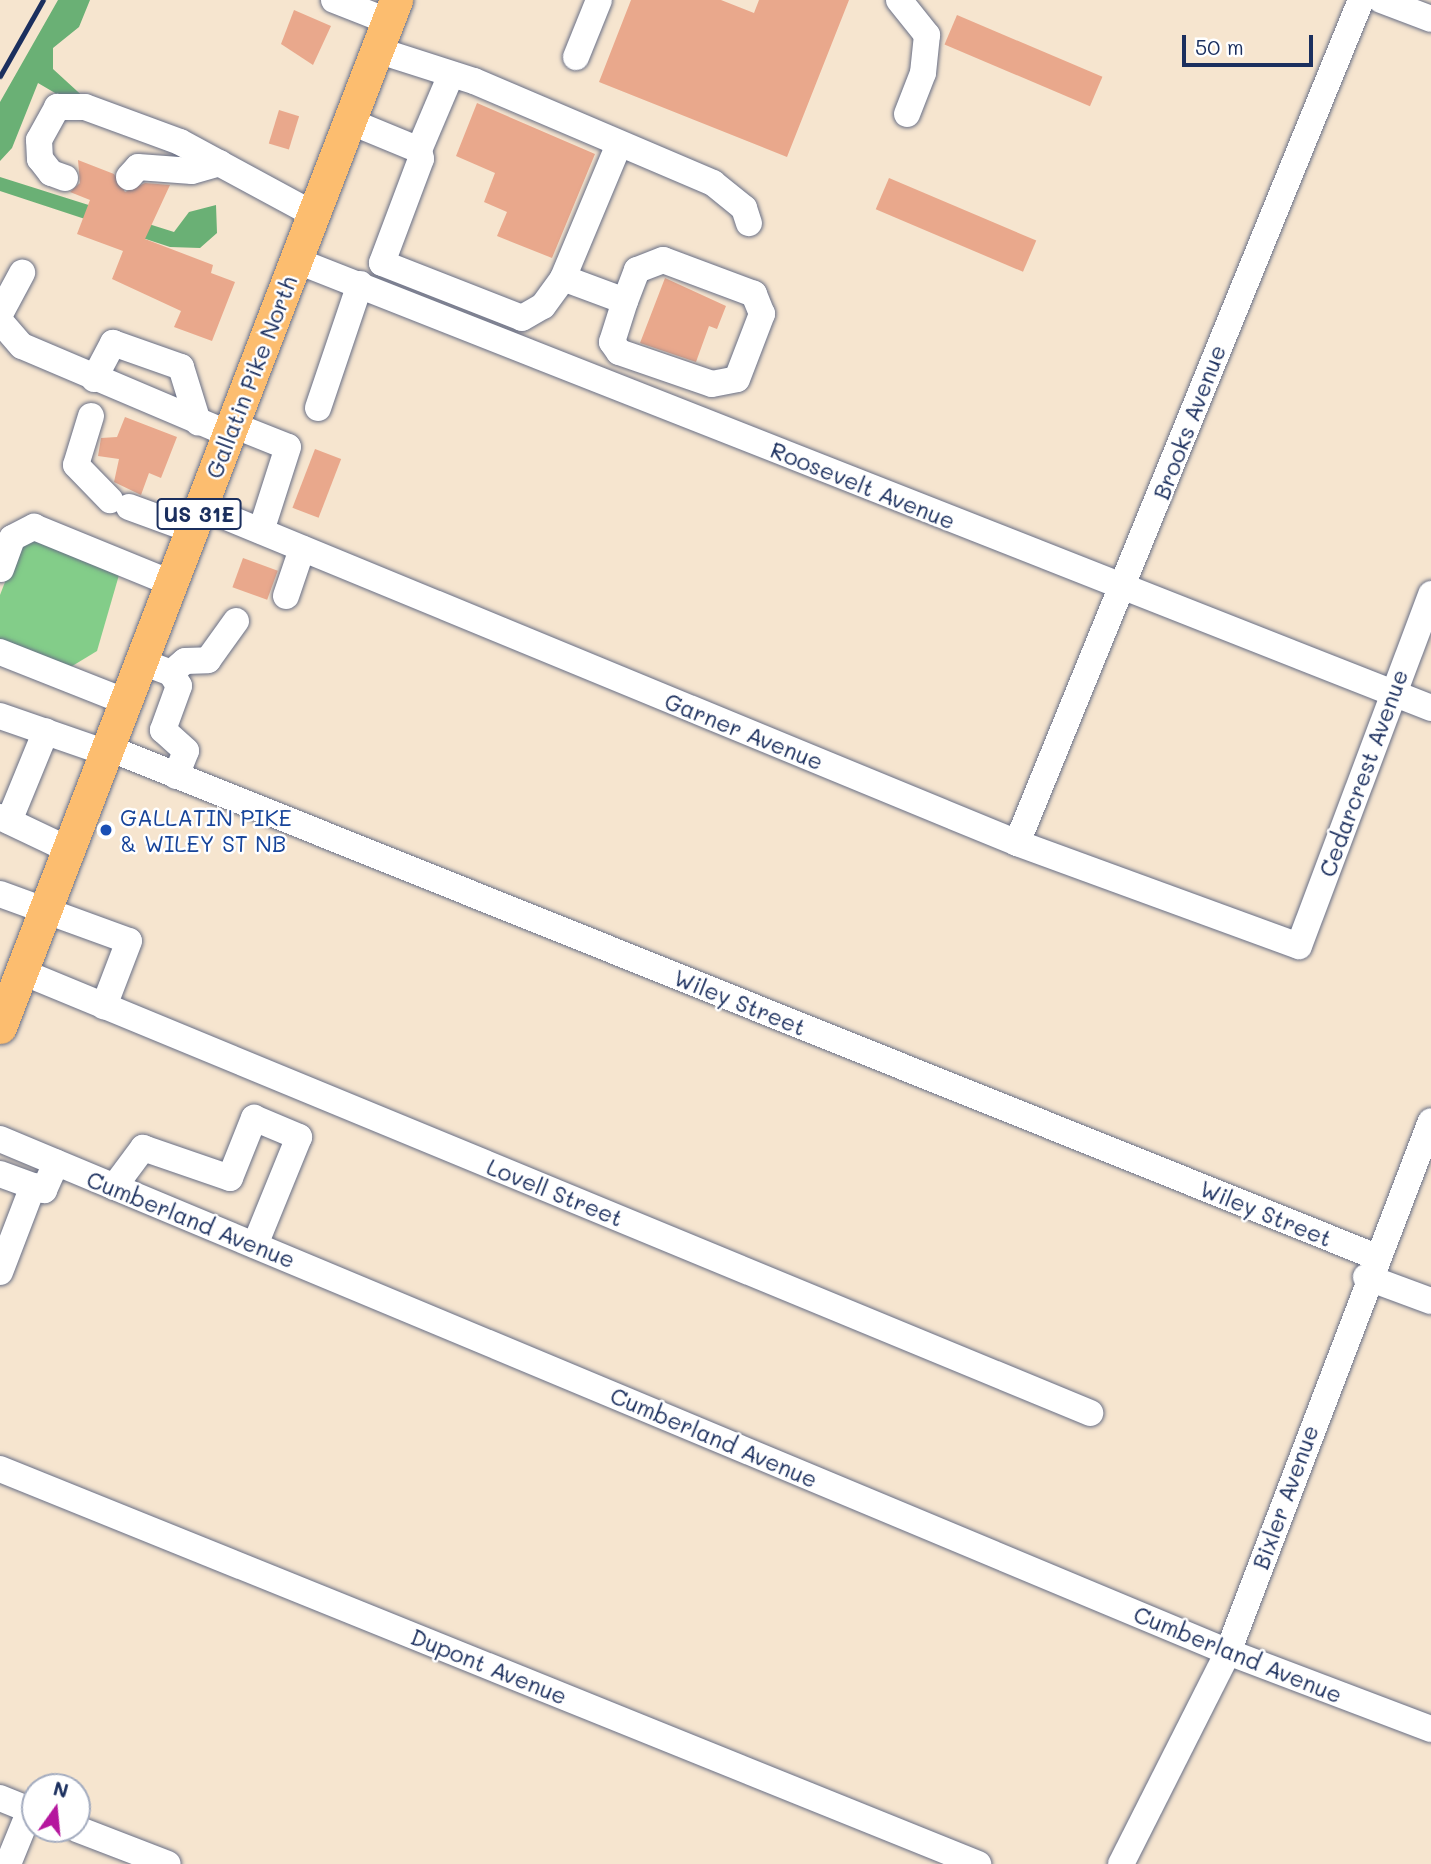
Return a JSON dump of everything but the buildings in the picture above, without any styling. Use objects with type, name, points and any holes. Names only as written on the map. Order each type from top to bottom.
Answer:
[{"type":"main road","name":"Gallatin Pike North","points":[[0,1027],[105,749],[387,24]]},
{"type":"street","points":[[334,0],[387,24],[450,77],[474,81],[713,183],[744,208],[748,223]]},
{"type":"street","points":[[576,57],[599,0]]},
{"type":"street","points":[[899,0],[927,35],[923,73],[907,114]]},
{"type":"street","name":"Brooks Avenue","points":[[1017,843],[1124,589],[1361,0]]},
{"type":"street","points":[[1381,0],[1431,19]]},
{"type":"street","points":[[450,77],[419,150],[421,159],[382,263],[522,318],[543,306],[563,278],[619,145]]},
{"type":"street","points":[[65,178],[51,173],[40,159],[39,140],[57,107],[71,105],[220,163],[270,196],[313,214]]},
{"type":"street","points":[[349,121],[419,150]]},
{"type":"street","points":[[130,177],[138,167],[192,171],[220,163]]},
{"type":"street","name":"Roosevelt Avenue","points":[[295,260],[1431,708]]},
{"type":"street","points":[[663,260],[754,294],[762,314],[737,379],[712,384],[618,352],[612,342],[625,301],[637,270],[663,260]]},
{"type":"street","points":[[0,314],[22,273]]},
{"type":"street","points":[[563,278],[625,301]]},
{"type":"street","points":[[318,408],[360,284]]},
{"type":"street","points":[[0,321],[22,346],[94,379],[198,422],[288,447],[261,531]]},
{"type":"street","points":[[94,379],[113,343],[169,362],[186,377],[198,422]]},
{"type":"street","name":"Garner Avenue","points":[[91,416],[76,465],[119,503],[261,531],[1017,843],[1292,943]]},
{"type":"street","points":[[1,569],[12,538],[34,527],[171,583]]},
{"type":"street","points":[[286,596],[302,548]]},
{"type":"street","name":"Cedarcrest Avenue","points":[[1292,943],[1299,946],[1431,594]]},
{"type":"street","points":[[171,673],[185,661],[208,660],[236,621]]},
{"type":"street","points":[[0,652],[124,701]]},
{"type":"street","points":[[140,661],[171,673],[179,686],[163,730],[186,751],[176,776]]},
{"type":"street","name":"Wiley Street","points":[[0,716],[105,749],[176,776],[1370,1266],[1431,1301]]},
{"type":"street","points":[[46,731],[5,819],[67,849]]},
{"type":"street","points":[[0,894],[129,941],[104,1006]]},
{"type":"street","name":"Lovell Street","points":[[20,971],[1090,1413]]},
{"type":"street","points":[[114,1187],[143,1148],[230,1178],[254,1118],[299,1137],[255,1245]]},
{"type":"street","name":"Bixler Avenue","points":[[1121,1864],[1228,1652],[1370,1266],[1431,1121]]},
{"type":"street","name":"Cumberland Avenue","points":[[0,1139],[1228,1652],[1431,1729]]},
{"type":"street","points":[[0,1174],[44,1190],[56,1163]]},
{"type":"street","points":[[0,1272],[8,1228],[33,1186]]},
{"type":"street","name":"Dupont Avenue","points":[[0,1469],[978,1864]]},
{"type":"street","points":[[0,1798],[21,1807]]},
{"type":"street","points":[[91,1834],[168,1864]]},
{"type":"street","points":[[8,1864],[21,1835]]},
{"type":"green space","points":[[58,0],[90,0],[79,27],[53,48],[53,69],[89,102],[84,110],[38,83],[12,148],[0,161],[0,102]]},
{"type":"green space","points":[[0,177],[174,232],[189,212],[216,205],[217,233],[200,248],[170,247],[0,191]]},
{"type":"green space","points":[[33,537],[119,575],[97,651],[69,668],[0,641],[0,595],[20,543]]},
{"type":"railway","points":[[0,76],[43,0]]},
{"type":"place","name":"GALLATIN PIKE & WILEY ST NB","points":[[106,830]]}]
